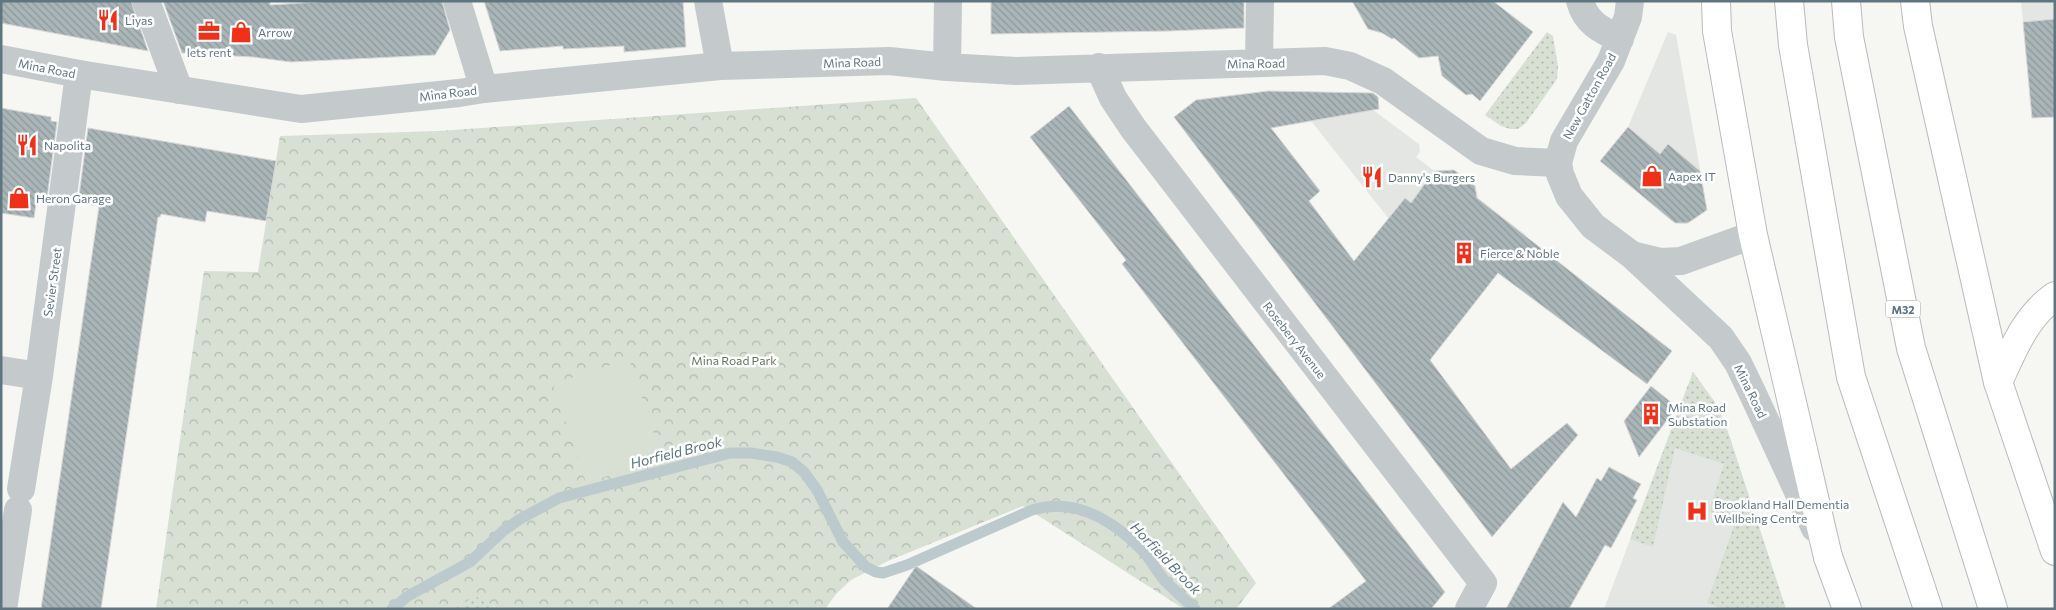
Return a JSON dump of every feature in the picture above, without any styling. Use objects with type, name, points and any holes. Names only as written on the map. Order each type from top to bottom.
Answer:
[{"type":"main road","points":[[1716,1],[1717,31],[1753,235],[1828,557],[1848,609]]},
{"type":"main road","points":[[1789,1],[1793,45],[1851,377],[1928,609]]},
{"type":"main road","name":"M32","points":[[1846,1],[1849,36],[1911,348],[1993,609]]},
{"type":"main road","points":[[1916,1],[1918,26],[1998,382],[2055,551]]},
{"type":"main road","points":[[1998,382],[2018,337],[2045,302],[2055,296]]},
{"type":"street","points":[[146,1],[179,90]]},
{"type":"street","points":[[457,1],[484,88]]},
{"type":"street","points":[[708,1],[720,66]]},
{"type":"street","points":[[947,67],[948,1]]},
{"type":"street","points":[[1259,63],[1260,1]]},
{"type":"street","points":[[1580,1],[1582,10],[1590,22],[1620,40]]},
{"type":"street","name":"New Gatton Road","points":[[1558,163],[1564,141],[1603,76],[1620,40],[1630,1]]},
{"type":"street","name":"Mina Road","points":[[1,59],[79,74],[301,109],[459,93],[484,88],[720,66],[889,61],[1016,71],[1324,61],[1350,66],[1383,81],[1481,152],[1515,161],[1558,163],[1563,183],[1576,206],[1593,226],[1632,255],[1712,328],[1729,350],[1752,392],[1828,557]]},
{"type":"street","name":"Rosebery Avenue","points":[[1098,68],[1113,98],[1133,128],[1483,583],[1469,609]]},
{"type":"street","name":"Sevier Street","points":[[3,609],[39,376],[79,74]]},
{"type":"street","name":"Mina Road","points":[[1632,255],[1661,262],[1681,261],[1753,235]]},
{"type":"street","points":[[1,370],[39,376]]},
{"type":"shaded area","points":[[2021,1],[2055,1],[2055,93],[2029,85]]},
{"type":"shaded area","points":[[1668,32],[1676,35],[1704,191],[1702,208],[1698,217],[1684,224],[1676,223],[1669,219],[1600,161],[1628,127]]},
{"type":"shaded area","points":[[1369,107],[1419,144],[1420,152],[1416,157],[1438,174],[1440,171],[1454,170],[1475,186],[1478,198],[1526,235],[1499,271],[1389,219],[1311,121]]},
{"type":"shaded area","name":"Brookland Hall Dementia Wellbeing Centre","points":[[1693,372],[1714,401],[1725,423],[1786,609],[1604,609]]},
{"type":"green space","points":[[1547,32],[1553,36],[1558,66],[1557,79],[1526,123],[1518,129],[1501,126],[1485,115]]},
{"type":"green space","name":"Mina Road Park","points":[[916,98],[1256,583],[1236,609],[1184,609],[1023,506],[888,561],[851,580],[836,594],[825,609],[500,609],[475,596],[454,609],[156,609],[204,271],[258,272],[280,136],[439,131]]},
{"type":"green space","points":[[629,359],[662,458],[586,483],[553,384]]},
{"type":"green space","points":[[1693,372],[1714,401],[1725,423],[1786,609],[1724,609],[1707,603],[1736,520],[1709,511],[1724,464],[1675,448],[1653,547],[1630,539]]},
{"type":"green space","points":[[475,595],[500,609],[454,609]]},
{"type":"building","points":[[1,1],[131,1],[148,51],[1,23]]},
{"type":"building","points":[[163,1],[270,1],[270,5],[334,1],[442,1],[450,30],[435,55],[291,62],[253,57],[182,53]]},
{"type":"building","points":[[484,1],[683,1],[686,47],[624,52],[624,46],[563,49],[563,46],[500,51]]},
{"type":"building","points":[[991,1],[1244,1],[1244,28],[991,34]]},
{"type":"building","points":[[1352,1],[1493,1],[1533,32],[1480,101],[1472,94],[1466,95],[1442,76],[1438,56],[1419,58],[1394,38],[1392,39],[1382,33],[1368,29]]},
{"type":"building","points":[[2055,19],[2055,117],[2032,118],[2023,22]]},
{"type":"building","points":[[1268,91],[1373,93],[1378,97],[1379,109],[1271,128],[1320,191],[1309,201],[1354,261],[1405,198],[1411,203],[1434,171],[1454,170],[1475,186],[1477,198],[1672,351],[1647,384],[1498,273],[1430,360],[1511,469],[1567,423],[1578,435],[1492,537],[1174,117],[1196,100]]},
{"type":"building","points":[[1069,106],[1445,592],[1431,609],[1328,609],[1366,581],[1122,264],[1126,260],[1030,137]]},
{"type":"building","points":[[1,108],[51,117],[51,121],[57,122],[47,198],[37,196],[34,218],[1,213]]},
{"type":"building","name":"Aapex IT","points":[[1628,127],[1660,154],[1668,144],[1700,171],[1707,210],[1688,223],[1675,223],[1600,161]]},
{"type":"building","points":[[88,128],[276,161],[266,221],[207,211],[205,222],[161,214],[158,217],[101,609],[41,609],[99,206],[78,203]]},
{"type":"building","name":"Mina Road Substation","points":[[1651,386],[1677,407],[1639,457],[1624,421]]},
{"type":"building","points":[[1609,467],[1641,484],[1633,498],[1637,500],[1611,548],[1605,545],[1569,609],[1506,609],[1563,502],[1576,517],[1597,478],[1601,481]]},
{"type":"building","points":[[916,566],[977,609],[887,609]]},
{"type":"waterway","name":"Horfield Brook","points":[[392,609],[408,596],[470,562],[503,531],[520,519],[559,498],[730,453],[751,453],[777,457],[792,462],[804,472],[817,490],[843,542],[866,567],[876,572],[883,573],[907,565],[1032,510],[1063,506],[1091,513],[1117,528],[1141,549],[1164,580],[1195,609]]},
{"type":"place","name":"Liyas","points":[[108,20]]},
{"type":"place","name":"lets rent","points":[[209,31]]},
{"type":"place","name":"Arrow","points":[[241,32]]},
{"type":"place","name":"Napolita","points":[[27,145]]},
{"type":"place","name":"Aapex IT","points":[[1652,176]]},
{"type":"place","name":"Danny's Burgers","points":[[1372,177]]},
{"type":"place","name":"Heron Garage","points":[[19,198]]},
{"type":"place","name":"Fierce & Noble","points":[[1464,253]]},
{"type":"place","name":"Mina Road Substation","points":[[1651,414]]},
{"type":"place","name":"Brookland Hall Dementia Wellbeing Centre","points":[[1697,511]]}]
